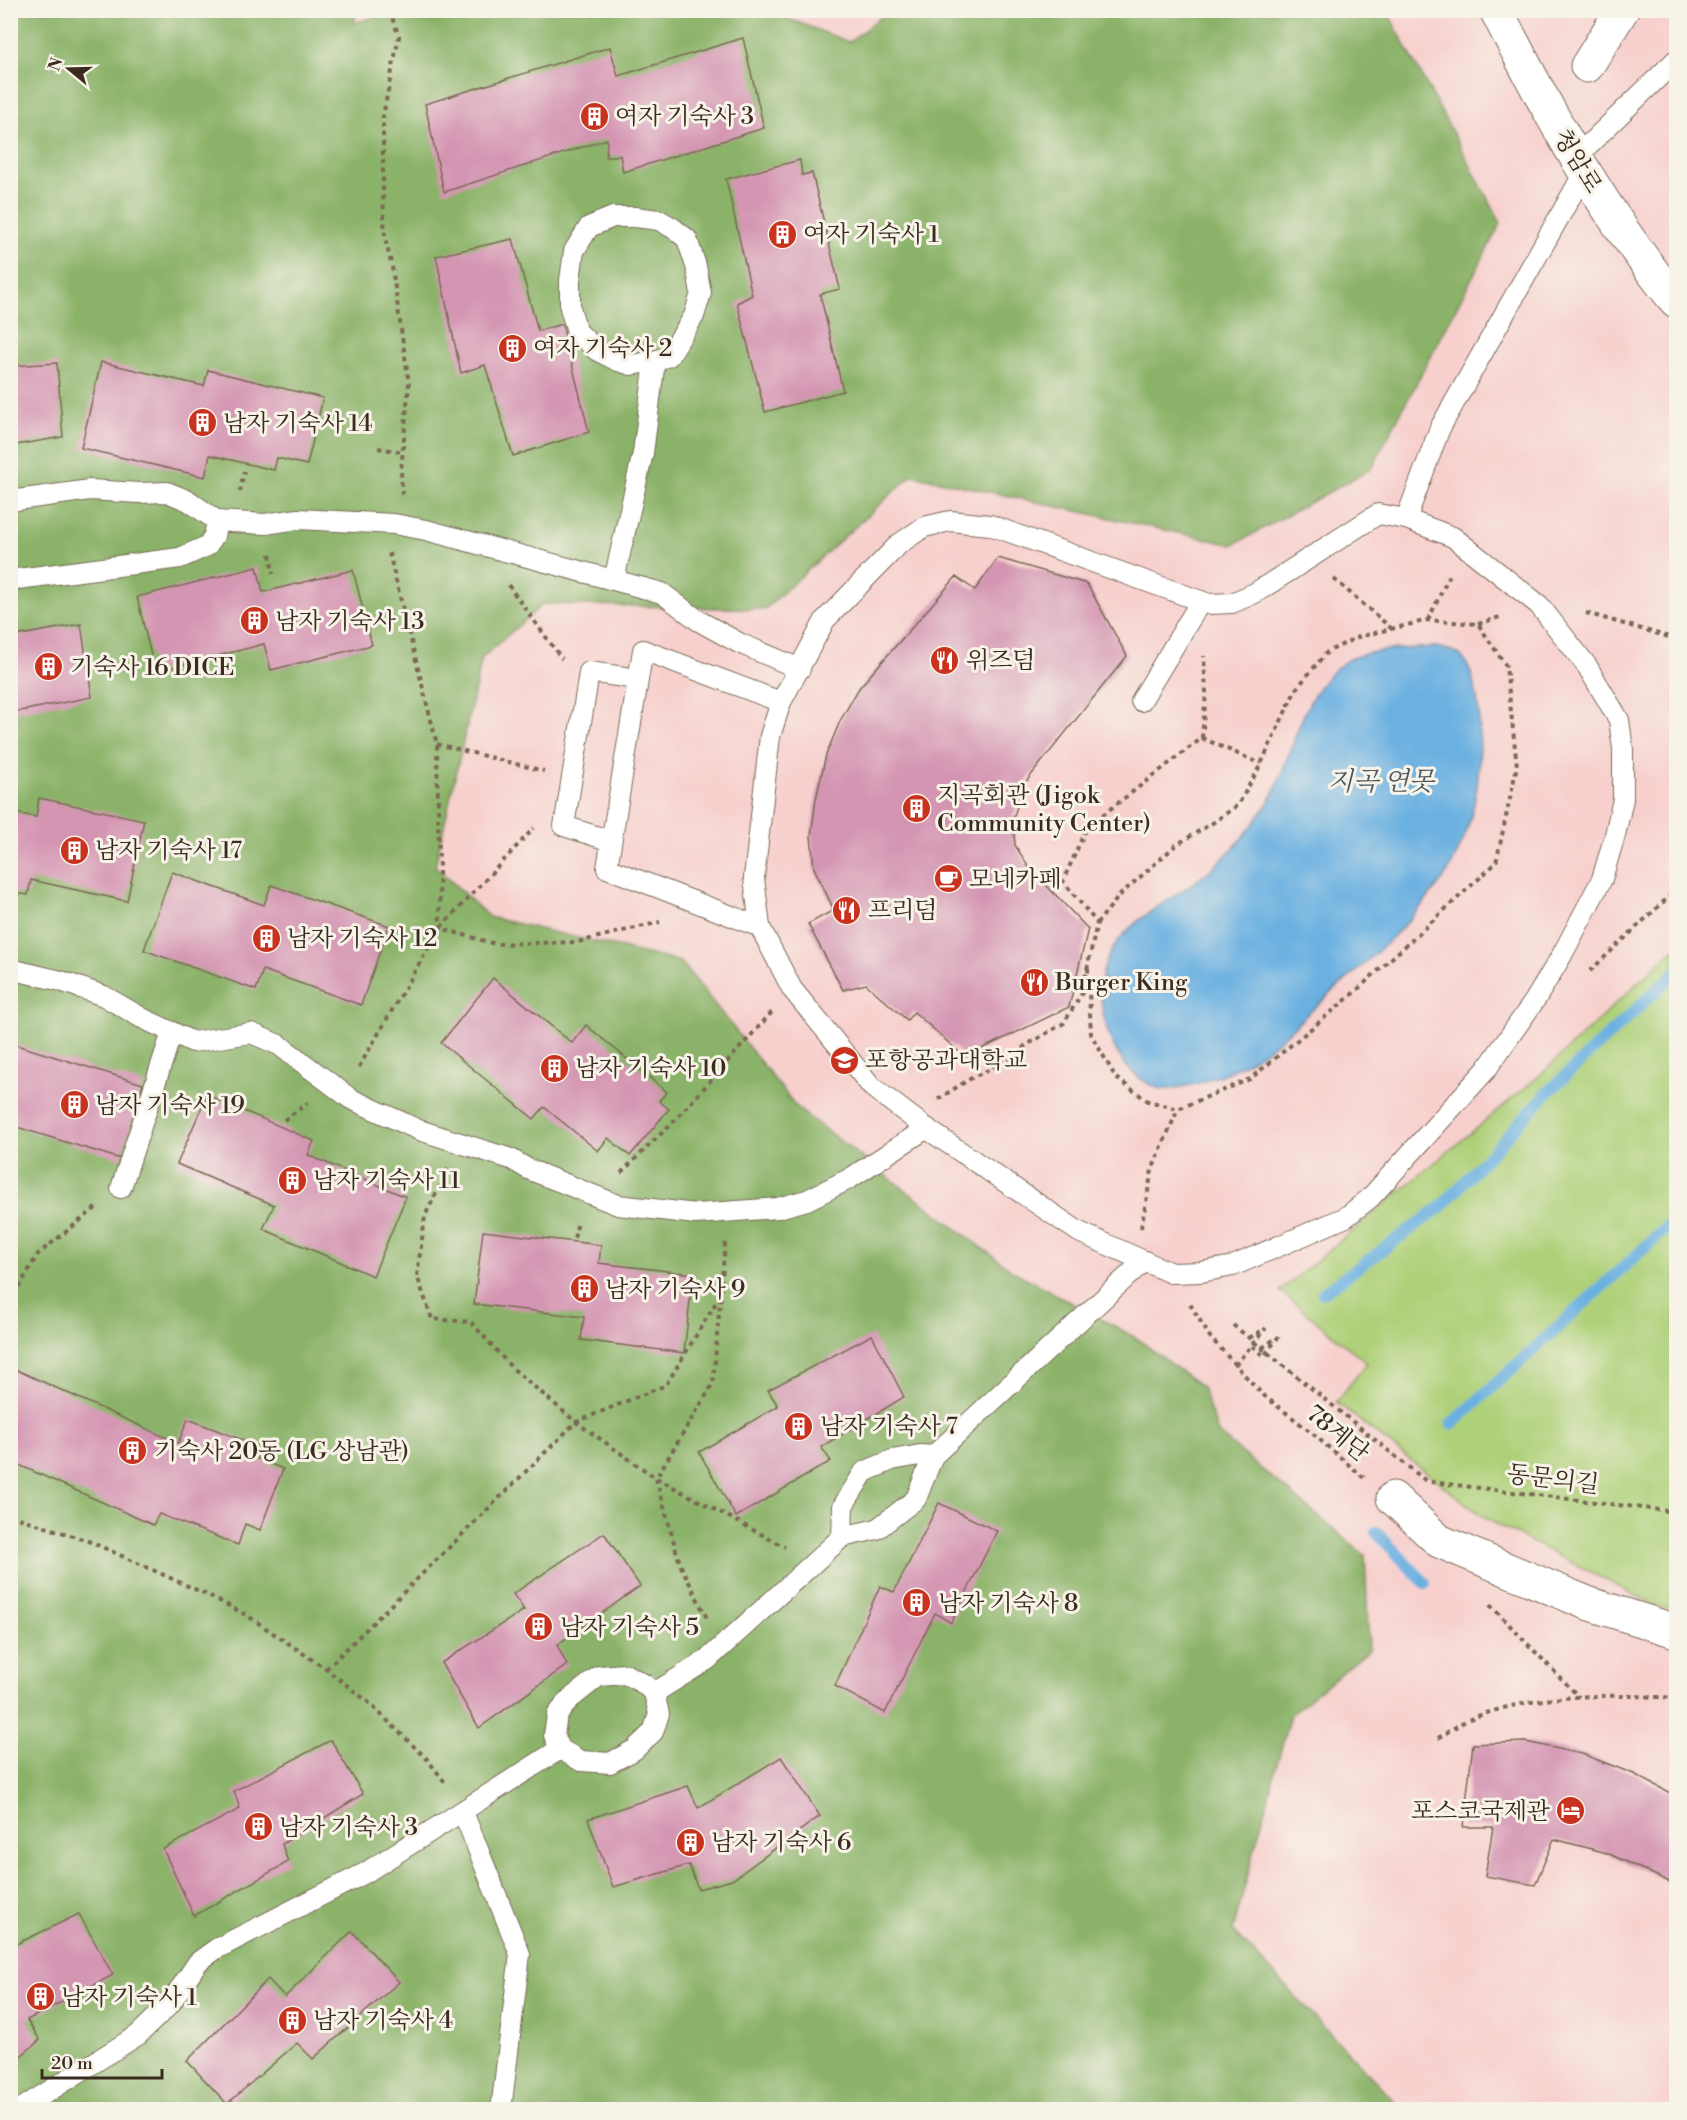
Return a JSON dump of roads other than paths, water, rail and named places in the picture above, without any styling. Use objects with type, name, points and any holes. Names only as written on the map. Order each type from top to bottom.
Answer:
[{"type":"street","name":"청암로","points":[[1496,10],[1541,98],[1580,165],[1658,281],[1677,301]]},
{"type":"street","points":[[1587,66],[1622,10]]},
{"type":"street","points":[[1393,1498],[1439,1541],[1587,1603],[1677,1631]]},
{"type":"lane","points":[[1406,519],[1440,429],[1509,303],[1580,165],[1677,60]]},
{"type":"lane","points":[[634,216],[659,220],[674,228],[687,239],[696,266],[701,293],[694,316],[669,356],[655,361],[631,365],[618,361],[596,350],[577,331],[570,308],[570,280],[574,251],[589,226],[613,217],[634,216]]},
{"type":"lane","points":[[614,580],[643,453],[655,361]]},
{"type":"lane","points":[[10,501],[90,490],[167,492],[189,501],[217,521],[265,524],[298,519],[381,524],[426,530],[662,593],[699,621],[739,643],[800,669]]},
{"type":"lane","points":[[1378,514],[1406,519],[1453,537],[1539,605],[1587,666],[1619,720],[1623,749],[1623,799],[1602,879],[1578,927],[1546,982],[1486,1070],[1370,1198],[1346,1217],[1233,1266],[1201,1272],[1171,1273],[1079,1232],[927,1128],[872,1087],[792,988],[760,927],[754,878],[770,736],[781,702],[825,620],[898,544],[924,527],[950,521],[990,525],[1209,604],[1232,603],[1256,593],[1378,514]]},
{"type":"lane","points":[[10,580],[180,558],[207,546],[214,536],[217,521]]},
{"type":"lane","points":[[1141,701],[1201,601]]},
{"type":"lane","points":[[760,927],[607,868],[643,650],[781,702]]},
{"type":"lane","points":[[611,841],[564,825],[585,692],[589,672],[638,679]]},
{"type":"lane","points":[[10,969],[61,981],[104,996],[142,1018],[193,1042],[251,1033],[279,1045],[351,1099],[419,1130],[511,1159],[528,1169],[618,1205],[696,1214],[778,1208],[807,1200],[849,1179],[927,1128]]},
{"type":"lane","points":[[121,1188],[172,1032]]},
{"type":"lane","points":[[654,1693],[707,1660],[842,1537],[877,1529],[916,1499],[933,1456],[1139,1259]]},
{"type":"lane","points":[[842,1537],[843,1506],[864,1472],[892,1460],[920,1455],[933,1456]]},
{"type":"lane","points":[[625,1674],[644,1684],[654,1693],[659,1714],[653,1732],[634,1750],[610,1763],[581,1761],[560,1749],[555,1735],[557,1715],[570,1699],[599,1677],[625,1674]]},
{"type":"lane","points":[[19,2109],[138,2036],[170,2005],[198,1962],[216,1949],[365,1873],[560,1749]]},
{"type":"lane","points":[[463,1812],[520,1954],[501,2109]]},
{"type":"water","name":"지곡 연못","points":[[1436,647],[1460,655],[1469,667],[1477,699],[1480,735],[1478,776],[1471,816],[1457,854],[1445,876],[1416,913],[1389,940],[1269,1048],[1228,1072],[1194,1084],[1161,1089],[1141,1079],[1120,1058],[1107,1030],[1103,1014],[1101,980],[1107,959],[1118,941],[1133,925],[1208,872],[1247,833],[1266,806],[1306,710],[1328,676],[1343,663],[1363,655],[1388,650]]},
{"type":"waterway","points":[[1323,1293],[1441,1207],[1547,1093],[1676,972]]},
{"type":"waterway","points":[[1452,1424],[1676,1219]]},
{"type":"waterway","points":[[1376,1532],[1425,1583]]},
{"type":"place","name":"여자 기숙사 3","points":[[594,116]]},
{"type":"place","name":"여자 기숙사 1","points":[[782,234]]},
{"type":"place","name":"여자 기숙사 2","points":[[512,348]]},
{"type":"place","name":"남자 기숙사 14","points":[[202,423]]},
{"type":"place","name":"남자 기숙사 13","points":[[254,621]]},
{"type":"place","name":"위즈덤","points":[[945,660]]},
{"type":"place","name":"기숙사 16 DICE","points":[[49,667]]},
{"type":"place","name":"지곡회관 (Jigok Community Center)","points":[[916,809]]},
{"type":"place","name":"남자 기숙사 17","points":[[74,850]]},
{"type":"place","name":"모네카페","points":[[948,879]]},
{"type":"place","name":"프리덤","points":[[847,910]]},
{"type":"place","name":"남자 기숙사 12","points":[[266,938]]},
{"type":"place","name":"Burger King","points":[[1034,982]]},
{"type":"place","name":"포항공과대학교","points":[[844,1060]]},
{"type":"place","name":"남자 기숙사 10","points":[[554,1068]]},
{"type":"place","name":"남자 기숙사 19","points":[[74,1105]]},
{"type":"place","name":"남자 기숙사 11","points":[[292,1180]]},
{"type":"place","name":"남자 기숙사 9","points":[[584,1289]]},
{"type":"place","name":"남자 기숙사 7","points":[[799,1426]]},
{"type":"place","name":"기숙사 20동 (LG 상남관)","points":[[133,1451]]},
{"type":"place","name":"남자 기숙사 8","points":[[917,1603]]},
{"type":"place","name":"남자 기숙사 5","points":[[539,1627]]},
{"type":"place","name":"포스코국제관","points":[[1571,1811]]},
{"type":"place","name":"남자 기숙사 3","points":[[258,1827]]},
{"type":"place","name":"남자 기숙사 6","points":[[690,1842]]},
{"type":"place","name":"남자 기숙사 1","points":[[40,1997]]},
{"type":"place","name":"남자 기숙사 4","points":[[292,2020]]}]
